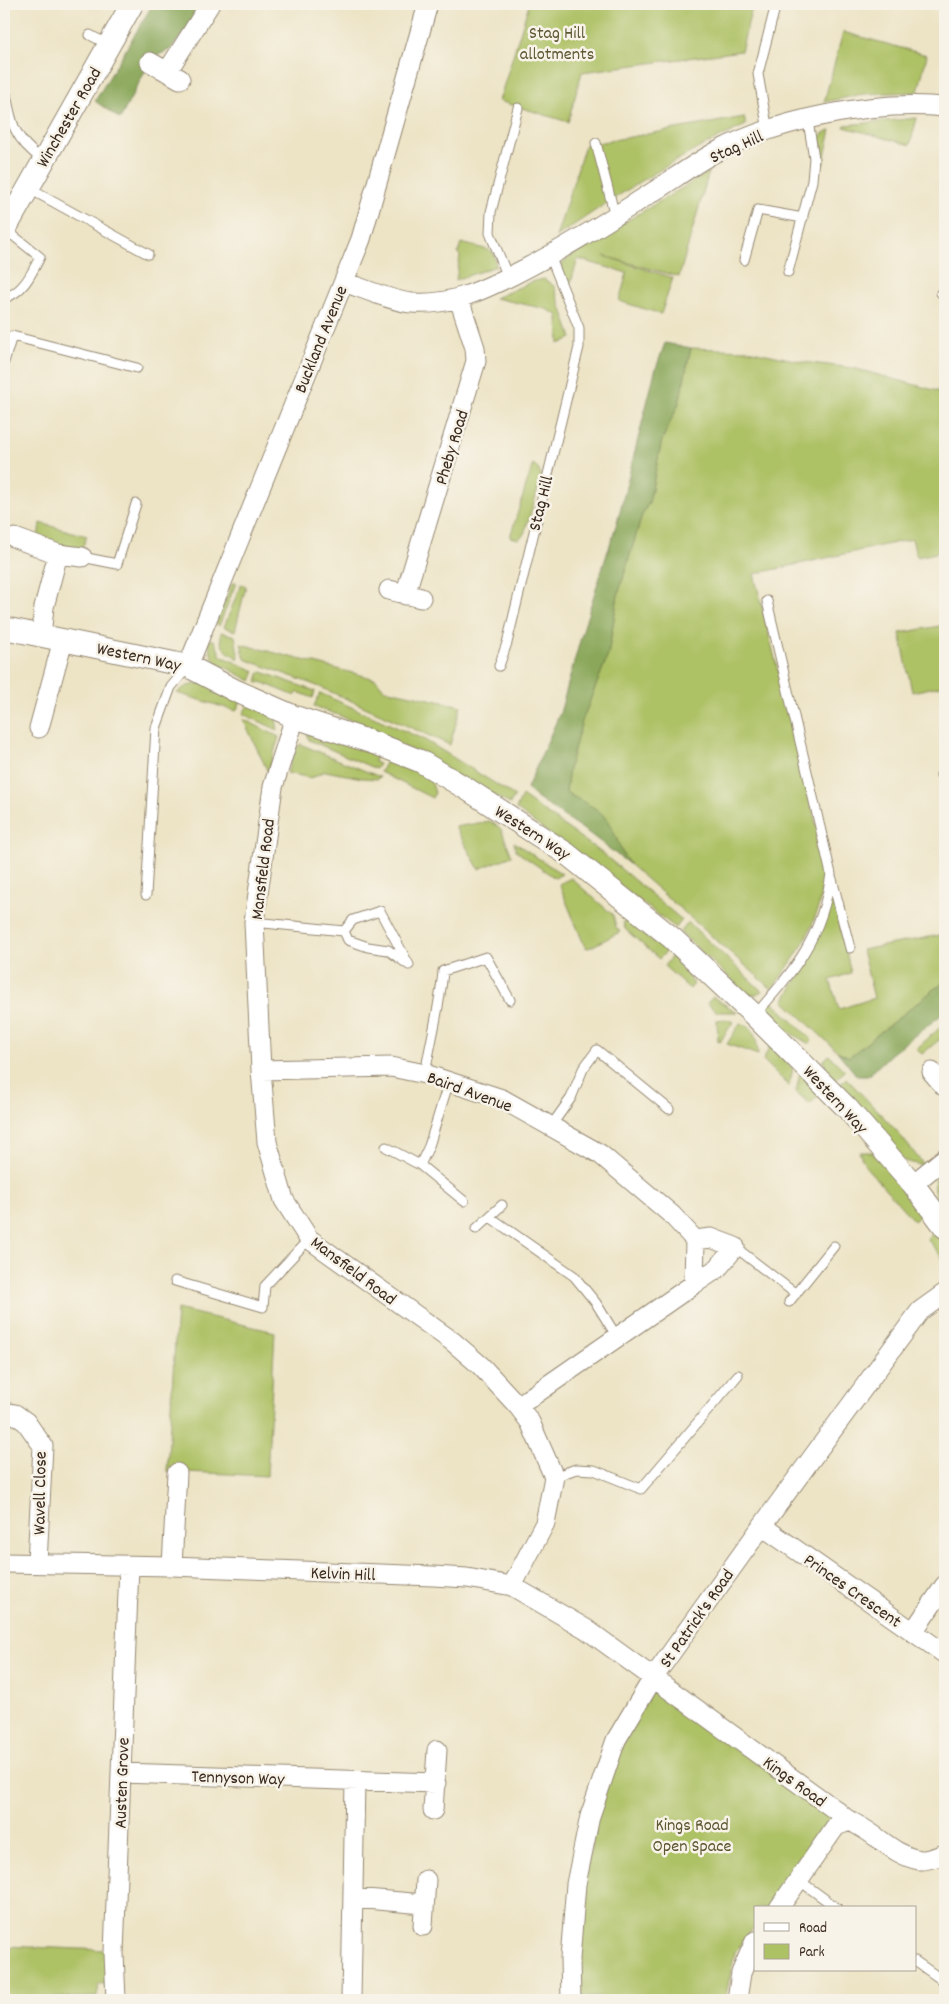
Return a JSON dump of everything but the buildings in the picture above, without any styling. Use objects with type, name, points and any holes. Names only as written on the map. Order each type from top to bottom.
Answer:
[{"type":"street","name":"Winchester Road","points":[[8,220],[44,160],[100,40],[132,4]]},
{"type":"street","points":[[150,62],[173,76],[210,4]]},
{"type":"street","name":"Buckland Avenue","points":[[188,666],[203,633],[219,588],[361,239],[428,4]]},
{"type":"street","name":"Stag Hill","points":[[344,282],[412,304],[459,299],[550,256],[714,153],[768,131],[831,114],[864,109],[920,104],[945,107]]},
{"type":"street","name":"Pheby Road","points":[[405,594],[476,361],[476,348],[459,299]]},
{"type":"street","points":[[15,538],[58,554],[82,557]]},
{"type":"street","points":[[41,636],[44,607],[58,554]]},
{"type":"street","name":"Western Way","points":[[4,628],[188,666],[234,690],[295,717],[377,744],[420,761],[567,854],[672,938],[755,1016],[847,1108],[913,1184],[945,1227]]},
{"type":"street","points":[[39,728],[63,640]]},
{"type":"street","name":"Mansfield Road","points":[[295,717],[273,787],[254,922],[261,1070],[267,1142],[284,1200],[309,1239],[452,1342],[481,1366],[518,1406],[530,1422],[554,1477]]},
{"type":"street","name":"Baird Avenue","points":[[261,1070],[390,1066],[426,1074],[502,1098],[600,1154],[672,1215],[695,1240]]},
{"type":"street","points":[[932,1072],[945,1087]]},
{"type":"street","points":[[913,1184],[945,1158]]},
{"type":"street","points":[[518,1406],[718,1268],[735,1247],[711,1238],[695,1240],[694,1284]]},
{"type":"street","name":"St Patrick's Road","points":[[571,2000],[570,1959],[576,1884],[590,1816],[616,1740],[653,1678],[920,1311],[945,1293]]},
{"type":"street","name":"Wavell Close","points":[[4,1412],[15,1414],[26,1422],[42,1446],[37,1563]]},
{"type":"street","points":[[172,1566],[177,1473]]},
{"type":"street","points":[[512,1586],[545,1523],[554,1477]]},
{"type":"street","name":"Princes Crescent","points":[[762,1526],[945,1654]]},
{"type":"street","name":"Kelvin Hill","points":[[4,1563],[172,1566],[459,1578],[512,1586],[586,1629],[653,1678]]},
{"type":"street","name":"Austen Grove","points":[[116,2000],[114,1953],[129,1566]]},
{"type":"street","points":[[914,1632],[945,1586]]},
{"type":"street","name":"Kings Road","points":[[653,1678],[837,1811],[848,1822],[858,1825],[899,1853],[921,1860],[945,1854]]},
{"type":"street","points":[[433,1810],[437,1750]]},
{"type":"street","name":"Tennyson Way","points":[[121,1773],[355,1782],[436,1783]]},
{"type":"street","points":[[351,2000],[355,1782]]},
{"type":"street","points":[[781,1906],[800,1881],[836,1826],[848,1822]]},
{"type":"street","points":[[423,1926],[426,1880]]},
{"type":"street","points":[[354,1898],[424,1904]]},
{"type":"street","points":[[737,2000],[740,1973],[754,1943]]},
{"type":"lane","points":[[768,131],[758,74],[776,4]]},
{"type":"lane","points":[[5,88],[13,129],[30,150],[44,160]]},
{"type":"lane","points":[[508,277],[490,233],[491,212],[518,108]]},
{"type":"lane","points":[[788,272],[812,181],[814,158],[808,121]]},
{"type":"lane","points":[[596,143],[615,216]]},
{"type":"lane","points":[[28,188],[148,254]]},
{"type":"lane","points":[[744,260],[758,210],[803,218]]},
{"type":"lane","points":[[4,298],[10,297],[29,279],[40,257],[8,220]]},
{"type":"lane","name":"Stag Hill","points":[[499,666],[509,634],[579,347],[579,328],[550,256]]},
{"type":"lane","points":[[4,362],[12,336],[137,368]]},
{"type":"lane","points":[[82,557],[116,564],[136,504]]},
{"type":"lane","points":[[767,601],[850,948]]},
{"type":"lane","points":[[146,895],[156,728],[171,687],[188,666]]},
{"type":"lane","points":[[755,1016],[797,965],[813,940],[823,916],[831,874]]},
{"type":"lane","points":[[380,910],[409,965],[388,950],[368,947],[348,940],[344,931],[353,920],[380,910]]},
{"type":"lane","points":[[254,922],[344,931]]},
{"type":"lane","points":[[426,1074],[431,1038],[439,1008],[443,971],[486,957],[510,1000]]},
{"type":"lane","points":[[551,1126],[570,1098],[583,1069],[597,1050],[669,1109]]},
{"type":"lane","points":[[420,1166],[430,1146],[449,1081]]},
{"type":"lane","points":[[386,1147],[420,1166],[464,1201]]},
{"type":"lane","points":[[476,1229],[502,1205]]},
{"type":"lane","points":[[490,1216],[574,1276],[596,1303],[616,1337]]},
{"type":"lane","points":[[175,1281],[263,1307],[265,1286],[309,1239]]},
{"type":"lane","points":[[789,1302],[834,1246]]},
{"type":"lane","points":[[735,1247],[796,1294]]},
{"type":"lane","points":[[554,1477],[576,1469],[594,1470],[641,1489],[738,1376]]},
{"type":"lane","points":[[800,1881],[834,1906]]},
{"type":"lane","points":[[916,1963],[945,1982]]},
{"type":"green space","points":[[153,4],[206,4],[171,49],[152,58],[120,119],[95,101]]},
{"type":"green space","name":"Stag Hill allotments","points":[[529,4],[753,4],[741,51],[582,72],[568,122],[499,101]]},
{"type":"green space","points":[[843,32],[927,55],[918,92],[864,94],[824,102]]},
{"type":"green space","points":[[744,117],[746,125],[696,149],[648,177],[556,237],[585,145]]},
{"type":"green space","points":[[917,118],[910,145],[844,127],[845,125]]},
{"type":"green space","points":[[831,130],[823,165],[820,136]]},
{"type":"green space","points":[[709,172],[679,277],[604,256],[673,278],[661,314],[619,301],[627,273],[578,259],[571,282],[559,277],[562,264],[581,248]]},
{"type":"green space","points":[[461,243],[489,250],[494,254],[496,266],[456,280],[460,256],[458,253]]},
{"type":"green space","points":[[544,279],[554,286],[572,338],[559,344],[558,315],[546,309],[495,298],[531,282]]},
{"type":"green space","points":[[665,343],[691,348],[679,403],[662,440],[649,502],[642,515],[618,595],[608,655],[582,721],[569,767],[566,792],[595,808],[603,815],[611,826],[629,864],[590,834],[535,797],[527,788],[560,713],[583,630],[618,519],[655,371]]},
{"type":"green space","points":[[691,348],[748,350],[803,362],[853,368],[945,393],[945,551],[917,557],[912,539],[754,574],[825,860],[816,915],[803,944],[772,989],[629,864],[620,851],[616,836],[566,792],[569,767],[582,721],[608,655],[618,595],[642,515],[649,502],[662,440],[679,403]]},
{"type":"green space","points":[[533,464],[537,467],[542,477],[524,534],[519,539],[510,537]]},
{"type":"green space","points":[[40,523],[87,536],[81,551],[38,540]]},
{"type":"green space","points":[[232,583],[236,583],[219,626],[216,623]]},
{"type":"green space","points":[[241,584],[246,586],[235,631],[224,627]]},
{"type":"green space","points":[[945,625],[945,685],[912,692],[900,633]]},
{"type":"green space","points":[[221,632],[235,636],[239,659],[228,652],[223,646]]},
{"type":"green space","points":[[208,640],[214,640],[221,656],[255,671],[251,681],[216,662],[212,657]]},
{"type":"green space","points":[[241,644],[376,679],[384,689],[461,706],[450,745],[320,687],[245,659]]},
{"type":"green space","points":[[262,672],[315,691],[313,698],[298,692],[295,696],[261,682],[258,683],[259,674]]},
{"type":"green space","points":[[208,683],[243,697],[236,711],[177,693],[187,686]]},
{"type":"green space","points":[[320,693],[425,740],[515,796],[510,804],[364,725],[314,706]]},
{"type":"green space","points":[[249,703],[276,719],[278,730],[243,714]]},
{"type":"green space","points":[[243,719],[279,737],[268,772]]},
{"type":"green space","points":[[317,733],[376,755],[374,762],[379,764],[376,769],[309,740],[307,734]]},
{"type":"green space","points":[[300,744],[380,777],[377,779],[362,778],[325,771],[311,778],[287,773],[294,753]]},
{"type":"green space","points":[[388,758],[430,777],[435,793],[432,798],[380,772]]},
{"type":"green space","points":[[522,796],[602,853],[682,920],[676,928],[516,809]]},
{"type":"green space","points":[[490,821],[501,829],[512,856],[479,869],[455,827]]},
{"type":"green space","points":[[514,842],[562,874],[555,878],[516,851]]},
{"type":"green space","points":[[571,878],[613,915],[616,927],[620,932],[589,948],[585,947],[559,884]]},
{"type":"green space","points":[[832,893],[851,973],[830,980],[839,1009],[874,998],[862,950],[945,934],[945,981],[849,1057],[837,1051],[784,1001],[812,949]]},
{"type":"green space","points":[[627,921],[666,952],[659,959],[625,929],[623,922]]},
{"type":"green space","points":[[688,922],[762,991],[756,995],[747,994],[680,932]]},
{"type":"green space","points":[[672,956],[694,984],[690,989],[664,966]]},
{"type":"green space","points":[[945,981],[945,1012],[891,1054],[868,1076],[857,1076],[837,1051],[849,1057]]},
{"type":"green space","points":[[713,997],[737,1012],[717,1012],[707,1003]]},
{"type":"green space","points":[[771,1000],[812,1040],[809,1044],[773,1019],[767,1006]]},
{"type":"green space","points":[[726,1019],[733,1022],[720,1042],[718,1041],[717,1020]]},
{"type":"green space","points":[[740,1023],[749,1028],[755,1036],[758,1055],[727,1044]]},
{"type":"green space","points":[[945,1023],[945,1042],[939,1040],[922,1054],[916,1049]]},
{"type":"green space","points":[[770,1046],[793,1069],[789,1086],[763,1060]]},
{"type":"green space","points":[[829,1055],[845,1071],[835,1080],[829,1075],[823,1061]]},
{"type":"green space","points":[[800,1073],[819,1095],[810,1104],[796,1092]]},
{"type":"green space","points":[[846,1078],[895,1129],[925,1166],[904,1161],[839,1086]]},
{"type":"green space","points":[[859,1152],[873,1152],[921,1210],[921,1215],[914,1221],[865,1166]]},
{"type":"green space","points":[[936,1178],[945,1189],[945,1208],[934,1190]]},
{"type":"green space","points":[[935,1232],[945,1244],[945,1261],[927,1239]]},
{"type":"green space","points":[[177,1309],[275,1332],[267,1476],[167,1471]]},
{"type":"green space","name":"Kings Road Open Space","points":[[654,1686],[831,1817],[769,1906],[754,1906],[754,1926],[735,1952],[725,2000],[580,1997],[582,1891],[596,1822],[619,1748]]},
{"type":"green space","points":[[4,1946],[107,1950],[106,1984],[99,1984],[97,1997],[4,1999]]}]
